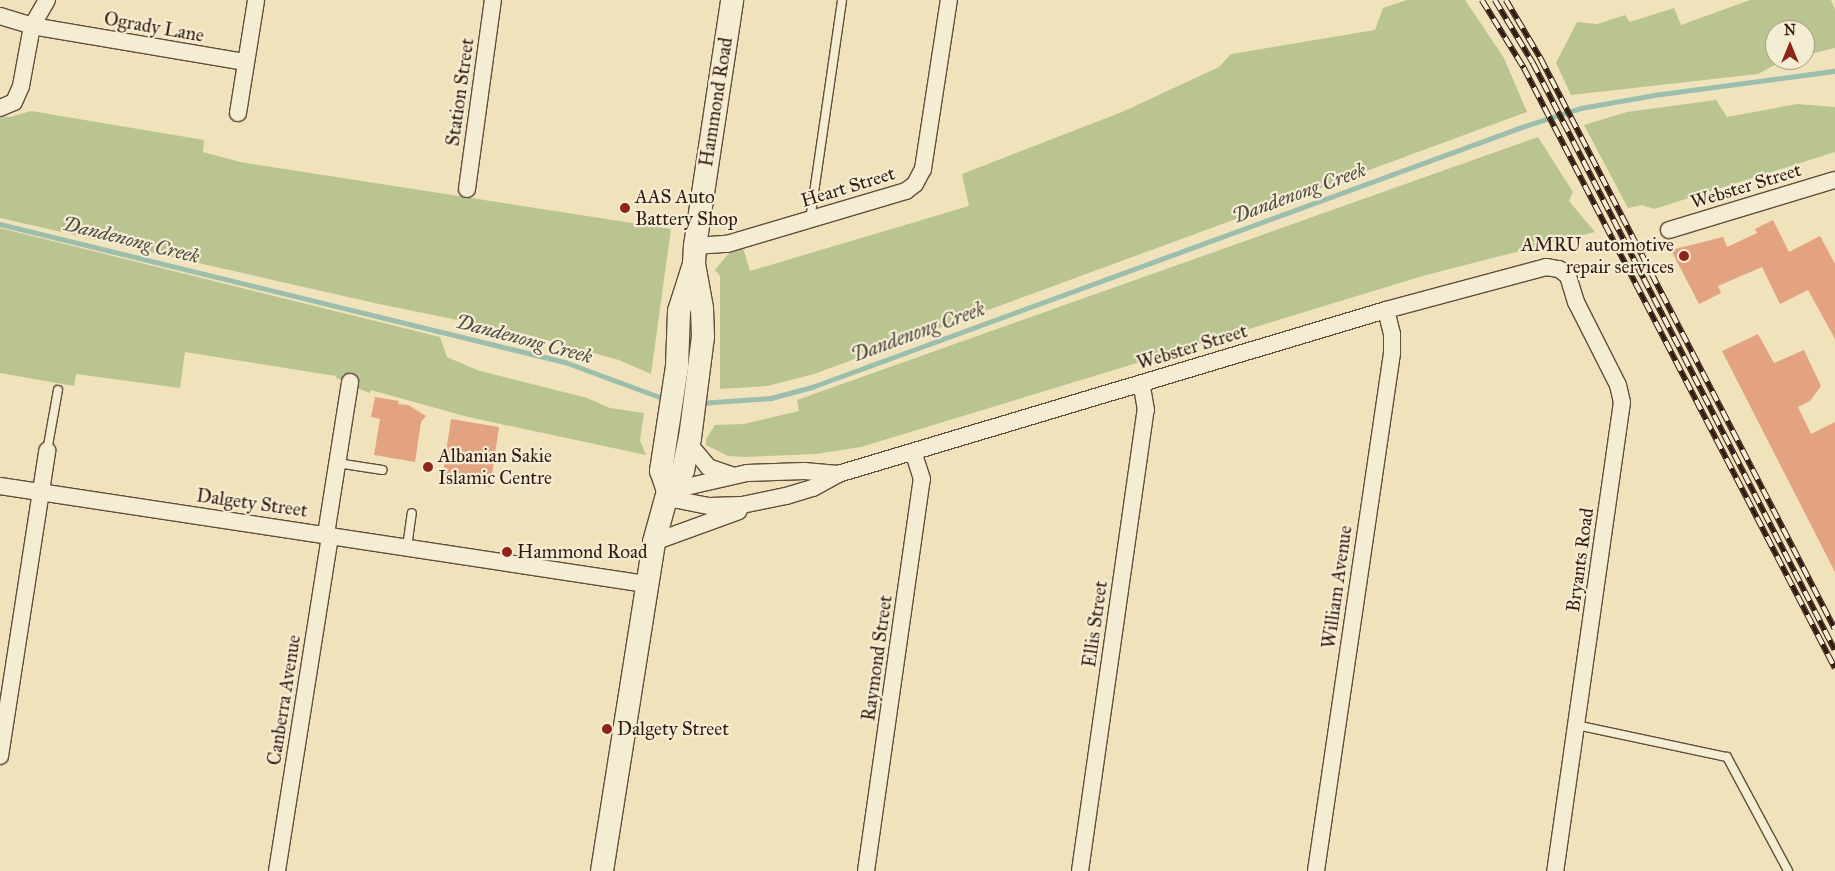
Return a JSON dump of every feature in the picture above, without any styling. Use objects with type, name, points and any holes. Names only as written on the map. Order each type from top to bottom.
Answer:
[{"type":"main road","name":"Hammond Road","points":[[668,491],[662,472],[677,366],[680,303],[695,255],[732,0]]},
{"type":"main road","name":"Hammond Road","points":[[602,871],[654,542],[668,491],[682,473],[689,441],[700,368],[702,308],[695,255]]},
{"type":"street","points":[[7,105],[32,26],[47,0]]},
{"type":"street","points":[[238,113],[244,62],[256,0]]},
{"type":"street","name":"Station Street","points":[[467,189],[493,0]]},
{"type":"street","name":"Heart Street","points":[[695,255],[722,245],[906,191],[918,181],[923,169],[949,0]]},
{"type":"street","name":"Ogrady Lane","points":[[0,16],[32,26],[244,62]]},
{"type":"street","name":"Webster Street","points":[[1669,230],[1835,180]]},
{"type":"street","name":"Webster Street","points":[[654,542],[762,502],[805,491],[838,474],[1386,310],[1546,267],[1560,269]]},
{"type":"street","name":"Bryants Road","points":[[1555,871],[1622,402],[1618,384],[1576,302],[1568,276],[1560,269]]},
{"type":"street","name":"William Avenue","points":[[1316,871],[1392,353],[1392,334],[1386,310]]},
{"type":"street","name":"Canberra Avenue","points":[[278,871],[350,382]]},
{"type":"street","name":"Ellis Street","points":[[1080,871],[1146,410],[1141,383]]},
{"type":"street","name":"Webster Street","points":[[689,441],[705,465],[732,475]]},
{"type":"street","points":[[0,756],[47,451]]},
{"type":"street","name":"Raymond Street","points":[[866,871],[922,479],[913,452]]},
{"type":"street","name":"Webster Street","points":[[668,491],[732,475],[804,471],[838,474]]},
{"type":"street","name":"Dalgety Street","points":[[0,486],[646,584]]},
{"type":"street","name":"Webster Street","points":[[668,491],[678,500],[710,506],[762,502]]},
{"type":"lane","points":[[810,220],[842,0]]},
{"type":"lane","points":[[47,451],[58,390]]},
{"type":"lane","points":[[337,463],[382,470]]},
{"type":"lane","points":[[407,547],[412,512]]},
{"type":"lane","points":[[1576,725],[1727,757],[1788,871]]},
{"type":"green space","points":[[1407,0],[1465,0],[1504,58],[1527,112],[814,374],[767,386],[720,389],[720,276],[715,270],[729,253],[743,248],[750,271],[969,206],[962,174],[1122,112],[1219,67],[1231,54],[1375,30],[1383,8]]},
{"type":"green space","points":[[1750,0],[1831,0],[1835,9],[1835,48],[1815,53],[1815,20],[1765,20],[1765,70],[1758,74],[1571,95],[1556,63],[1577,22],[1597,24],[1625,15],[1630,22],[1674,8],[1681,25]]},
{"type":"green space","points":[[1716,100],[1727,117],[1797,104],[1835,107],[1835,152],[1654,209],[1642,205],[1628,208],[1584,125],[1627,112]]},
{"type":"green space","points":[[31,111],[204,140],[203,152],[240,162],[671,229],[651,374],[619,360],[521,333],[379,304],[0,218],[0,116],[10,117]]},
{"type":"green space","points":[[1538,137],[1573,192],[1569,201],[1595,232],[1426,275],[861,447],[816,454],[745,457],[728,456],[706,445],[706,439],[715,425],[744,424],[799,411],[797,400]]},
{"type":"green space","points":[[0,228],[440,337],[447,357],[477,370],[587,398],[610,408],[644,413],[640,440],[646,455],[468,417],[371,390],[370,393],[354,387],[354,382],[337,379],[336,376],[185,352],[180,388],[76,374],[74,386],[0,373]]},
{"type":"building","points":[[1773,220],[1789,252],[1820,236],[1835,264],[1835,339],[1808,290],[1780,304],[1762,267],[1718,286],[1721,293],[1699,304],[1671,250],[1723,237],[1727,247],[1757,233],[1755,229]]},
{"type":"building","points":[[1758,334],[1774,363],[1804,350],[1821,386],[1810,401],[1798,407],[1811,434],[1835,422],[1835,572],[1722,351]]},
{"type":"building","points":[[375,397],[399,401],[398,404],[408,405],[426,416],[421,422],[415,462],[374,455],[380,419],[371,417]]},
{"type":"building","points":[[451,419],[499,427],[490,487],[442,479]]},
{"type":"waterway","name":"Dandenong Creek","points":[[700,403],[771,398],[812,387],[1519,128],[1581,108],[1654,95],[1835,71]]},
{"type":"waterway","name":"Dandenong Creek","points":[[0,224],[565,362],[665,399]]},
{"type":"railway","points":[[1482,0],[1524,68],[1835,668]]},
{"type":"railway","points":[[1495,0],[1533,63],[1835,650]]},
{"type":"railway","points":[[1506,0],[1541,59],[1835,629]]},
{"type":"place","name":"AAS Auto Battery Shop","points":[[625,208]]},
{"type":"place","name":"AMRU automotive repair services","points":[[1684,256]]},
{"type":"place","name":"Albanian Sakie Islamic Centre","points":[[428,467]]},
{"type":"place","name":"Hammond Road","points":[[507,552]]},
{"type":"place","name":"Dalgety Street","points":[[607,729]]}]
